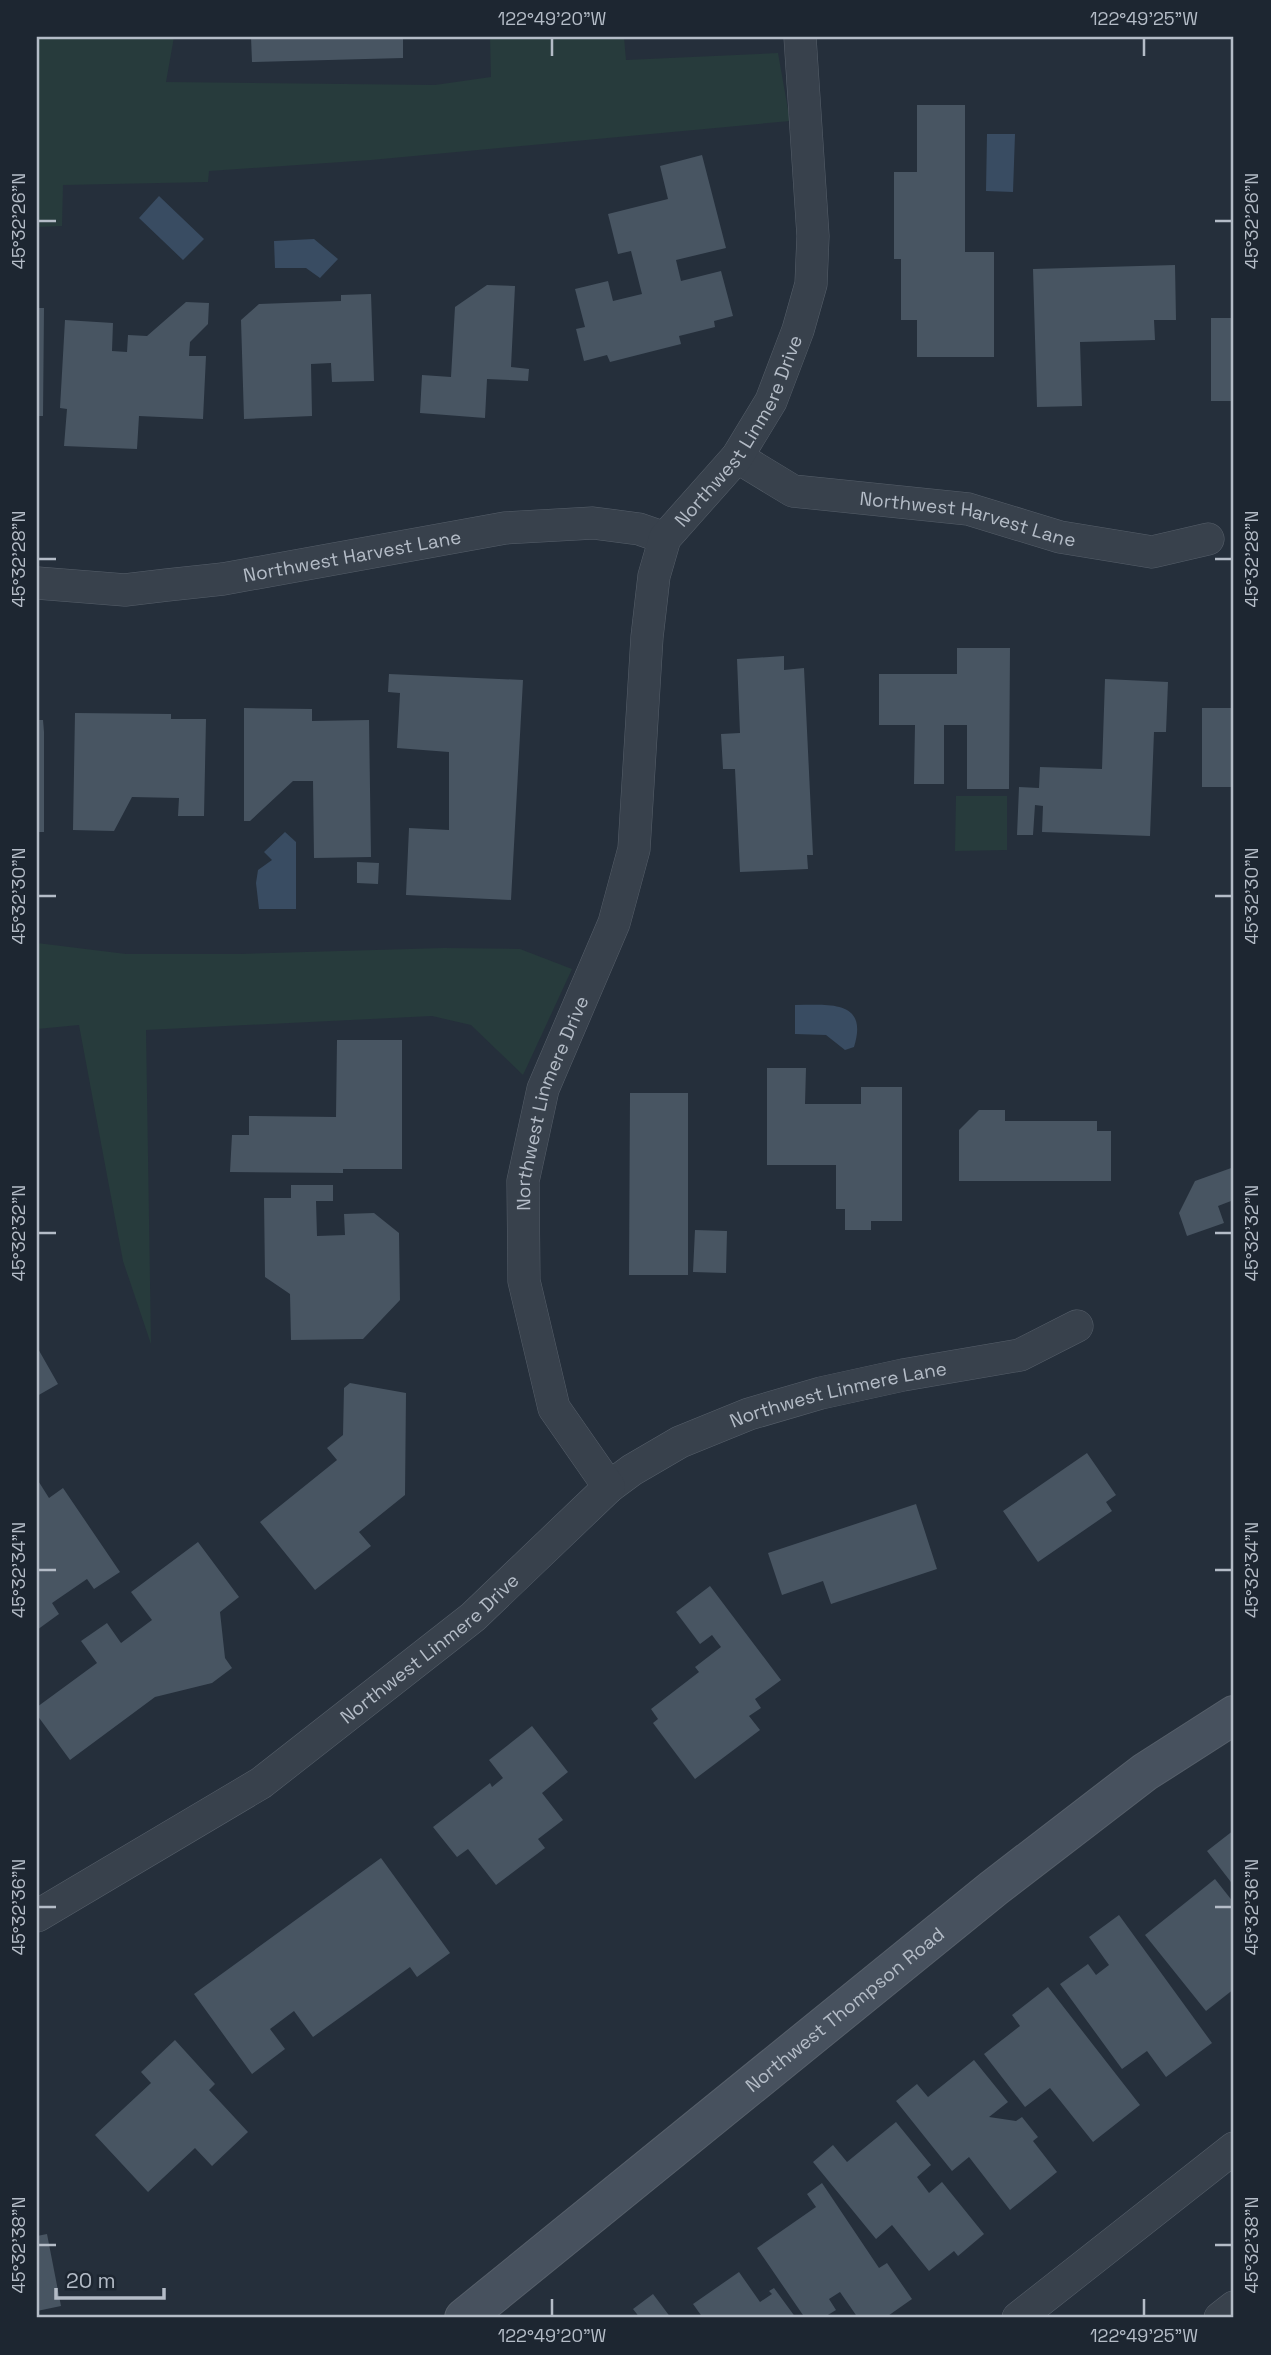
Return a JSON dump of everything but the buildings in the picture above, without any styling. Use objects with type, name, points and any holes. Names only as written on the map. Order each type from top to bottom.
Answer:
[{"type":"street","name":"Northwest Linmere Drive","points":[[37,1916],[261,1783],[473,1617],[609,1487],[554,1408],[524,1281],[523,1181],[543,1089],[614,923],[634,849],[647,637],[654,576],[665,538],[737,457],[771,401],[798,330],[811,284],[813,236],[800,37]]},
{"type":"street","name":"Northwest Harvest Lane","points":[[737,457],[793,491],[968,509],[1059,537],[1152,552],[1208,539]]},
{"type":"street","name":"Northwest Harvest Lane","points":[[37,583],[125,590],[223,579],[505,528],[593,523],[639,529],[665,538]]},
{"type":"street","name":"Northwest Linmere Lane","points":[[609,1487],[680,1442],[749,1414],[821,1392],[1020,1355],[1077,1326]]},
{"type":"street","name":"Northwest Thompson Road","points":[[464,2318],[994,1888],[1145,1772],[1234,1715]]},
{"type":"street","points":[[1018,2318],[1234,2148]]},
{"type":"street","points":[[1220,2318],[1234,2307]]},
{"type":"green space","points":[[37,37],[174,37],[166,82],[435,85],[491,77],[490,37],[624,37],[626,60],[778,53],[790,121],[371,160],[209,171],[208,182],[63,185],[62,226],[37,227]]},
{"type":"green space","points":[[956,796],[1007,796],[1007,850],[955,851]]},
{"type":"green space","points":[[37,943],[126,954],[520,949],[572,969],[523,1075],[471,1025],[432,1016],[146,1030],[151,1344],[123,1261],[79,1025],[37,1029]]},
{"type":"water","points":[[987,134],[1015,134],[1013,192],[986,191]]},
{"type":"water","points":[[159,196],[204,239],[183,260],[139,218]]},
{"type":"water","points":[[314,239],[338,259],[320,278],[306,268],[275,268],[274,241]]},
{"type":"water","points":[[285,832],[296,842],[296,909],[259,909],[256,883],[258,870],[272,860],[264,852]]},
{"type":"water","points":[[795,1005],[832,1006],[851,1013],[856,1020],[857,1031],[854,1047],[845,1050],[826,1035],[795,1034]]}]
